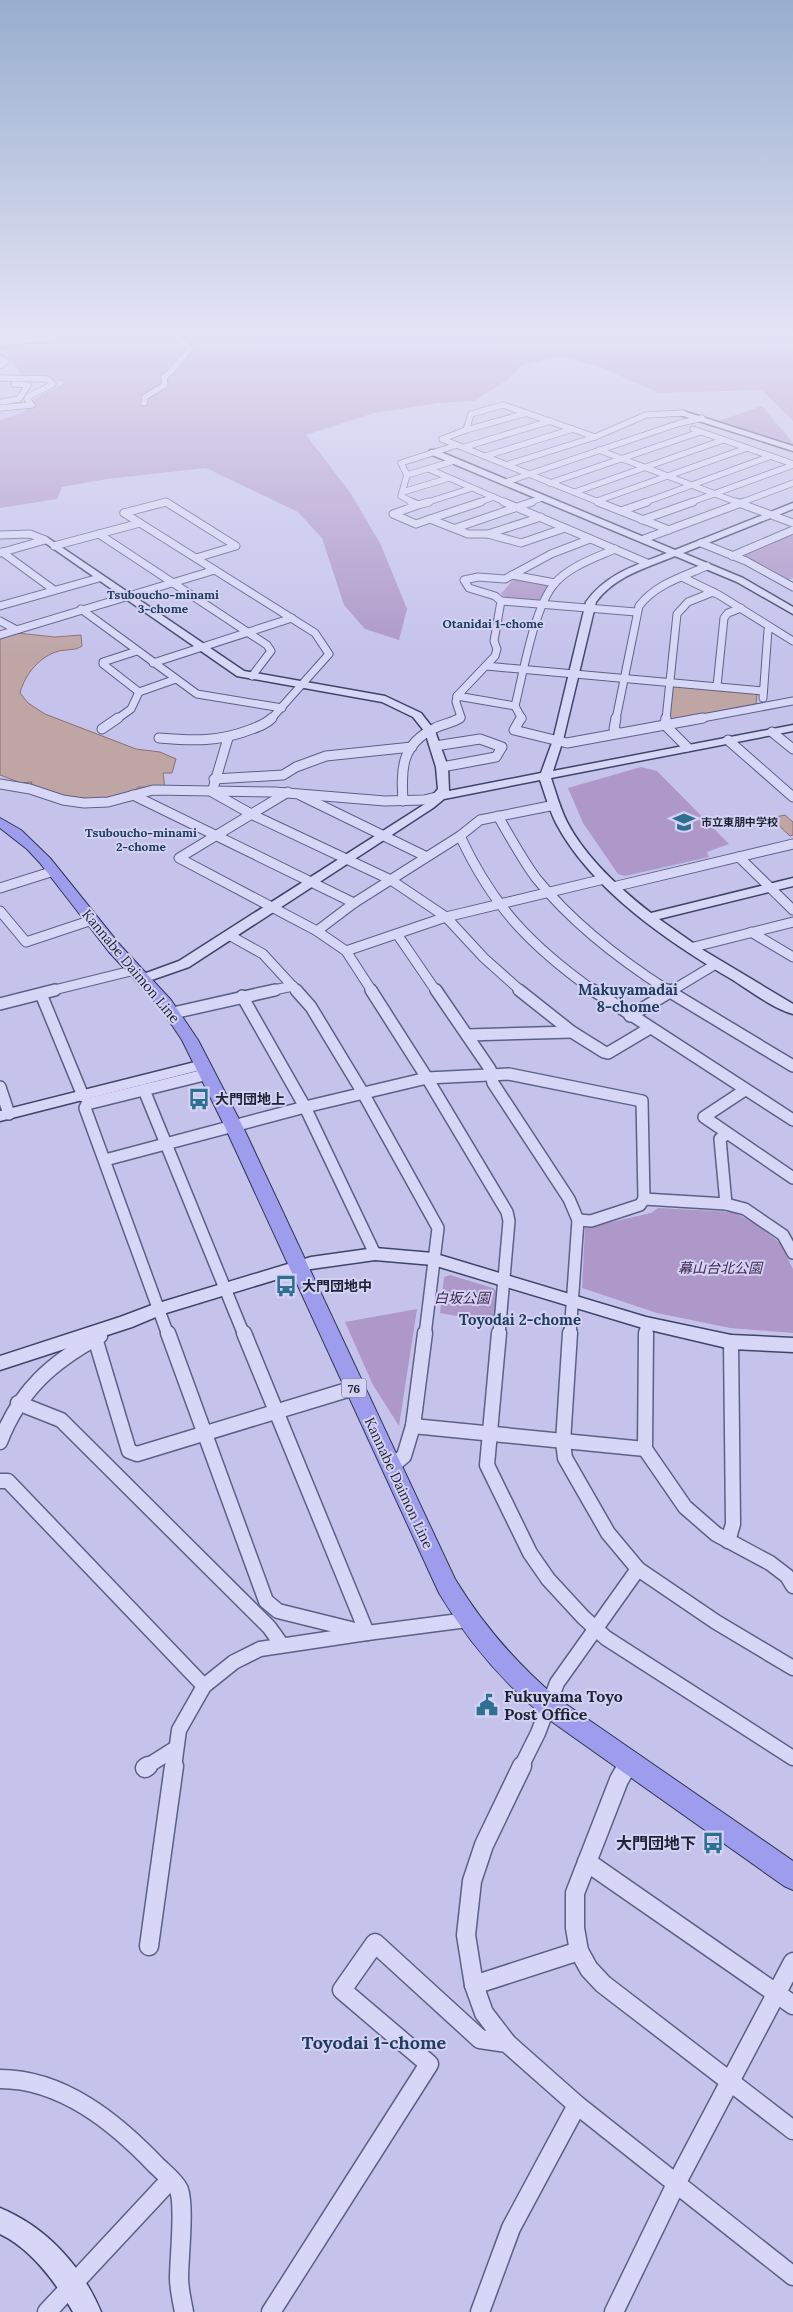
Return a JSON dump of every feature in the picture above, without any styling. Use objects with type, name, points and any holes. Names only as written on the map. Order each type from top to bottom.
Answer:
[{"type":"main road","name":"Kannabe Daimon Line","points":[[0,822],[25,841],[54,871],[108,942],[173,1013],[206,1069],[447,1586],[467,1620],[495,1656],[524,1686],[549,1706],[628,1764],[793,1878]]},
{"type":"street","points":[[442,439],[669,530]]},
{"type":"street","points":[[465,447],[492,439]]},
{"type":"street","points":[[486,456],[542,439]]},
{"type":"street","points":[[506,465],[589,439]]},
{"type":"street","points":[[506,482],[632,439]]},
{"type":"street","points":[[550,483],[679,439]]},
{"type":"street","points":[[720,439],[793,465]]},
{"type":"street","points":[[763,439],[793,449]]},
{"type":"street","points":[[575,492],[723,440]]},
{"type":"street","points":[[418,505],[402,496],[407,475],[400,463],[457,445]]},
{"type":"street","points":[[597,501],[747,448]]},
{"type":"street","points":[[599,450],[793,523]]},
{"type":"street","points":[[433,452],[708,566],[740,580],[791,608]]},
{"type":"street","points":[[621,511],[771,456]]},
{"type":"street","points":[[407,475],[454,461]]},
{"type":"street","points":[[642,520],[793,465]]},
{"type":"street","points":[[429,469],[647,563]]},
{"type":"street","points":[[403,492],[449,478]]},
{"type":"street","points":[[644,539],[793,483]]},
{"type":"street","points":[[472,488],[393,514],[416,524],[494,497]]},
{"type":"street","points":[[456,528],[542,498]]},
{"type":"street","points":[[159,738],[198,740],[228,738],[267,723],[329,654],[315,633],[124,513],[166,502],[236,546],[196,558]]},
{"type":"street","points":[[793,506],[647,563],[614,578],[599,591],[589,608],[558,740],[545,777],[565,829],[604,879],[647,918],[690,948],[793,1010]]},
{"type":"street","points":[[488,534],[541,517]]},
{"type":"street","points":[[430,519],[468,534],[488,534],[521,543],[565,528]]},
{"type":"street","points":[[1,553],[99,534],[140,523]]},
{"type":"street","points":[[732,556],[793,530]]},
{"type":"street","points":[[0,536],[30,534],[49,543],[241,674],[385,699],[417,715],[430,731],[442,767],[444,789],[440,796],[429,806],[184,964],[0,1004]]},
{"type":"street","points":[[99,534],[267,645],[270,651],[252,676]]},
{"type":"street","points":[[590,538],[551,554],[500,580],[478,577],[464,580],[469,588],[495,596],[501,601],[636,612]]},
{"type":"street","points":[[701,543],[732,556],[793,587]]},
{"type":"street","points":[[615,549],[577,566],[555,583],[544,605],[525,669],[515,706],[522,718],[514,730],[520,734],[567,743],[793,701]]},
{"type":"street","points":[[1,553],[54,590]]},
{"type":"street","points":[[618,734],[614,729],[636,612],[648,594],[658,587],[708,566]]},
{"type":"street","points":[[0,635],[14,629],[215,570]]},
{"type":"street","points":[[512,575],[555,583]]},
{"type":"street","points":[[682,577],[713,592],[793,641]]},
{"type":"street","points":[[0,606],[99,578]]},
{"type":"street","points":[[785,582],[793,579]]},
{"type":"street","points":[[665,725],[677,614],[680,606],[690,600],[713,592]]},
{"type":"street","points":[[0,597],[8,604]]},
{"type":"street","points":[[403,801],[400,778],[403,764],[412,747],[421,736],[435,727],[455,722],[461,717],[456,702],[458,696],[495,656],[497,650],[494,641],[501,601]]},
{"type":"street","points":[[716,686],[724,618],[728,613],[740,608]]},
{"type":"street","points":[[81,610],[197,694],[282,708]]},
{"type":"street","points":[[153,663],[292,618]]},
{"type":"street","points":[[0,621],[14,629]]},
{"type":"street","points":[[767,705],[764,702],[763,691],[768,630],[771,628]]},
{"type":"street","points":[[137,651],[103,662],[103,664],[139,692]]},
{"type":"street","points":[[486,666],[763,691]]},
{"type":"street","points":[[102,730],[131,709],[139,692],[176,679]]},
{"type":"street","points":[[458,696],[515,706]]},
{"type":"street","points":[[665,725],[687,748]]},
{"type":"street","points":[[0,784],[30,789],[63,800],[84,803],[108,802],[153,790],[294,793],[369,800],[424,800],[793,728]]},
{"type":"street","points":[[772,732],[793,749]]},
{"type":"street","points":[[212,792],[214,779],[228,738]]},
{"type":"street","points":[[435,746],[480,739],[502,747],[496,757],[442,767]]},
{"type":"street","points":[[728,740],[793,797]]},
{"type":"street","points":[[214,779],[283,775],[296,767],[326,756],[412,747]]},
{"type":"street","points":[[212,792],[253,815],[392,880],[446,917],[484,958],[528,998],[572,1032],[608,1053],[650,1028]]},
{"type":"street","points":[[294,793],[179,858],[316,931],[346,951],[427,1078],[507,1212],[510,1221],[487,1465],[530,1553],[548,1579],[606,1638],[793,1758]]},
{"type":"street","points":[[294,793],[425,856]]},
{"type":"street","points":[[133,795],[354,903]]},
{"type":"street","points":[[316,931],[354,903],[392,880],[425,856],[460,836],[480,820],[555,805]]},
{"type":"street","points":[[498,816],[536,878],[587,930],[625,960],[670,990],[793,1066]]},
{"type":"street","points":[[460,836],[478,876],[498,904],[532,942],[569,973],[630,1016],[793,1120]]},
{"type":"street","points":[[613,887],[793,844]]},
{"type":"street","points":[[739,857],[793,910]]},
{"type":"street","points":[[0,888],[54,871]]},
{"type":"street","points":[[346,951],[446,917],[604,879]]},
{"type":"street","points":[[647,918],[793,882]]},
{"type":"street","points":[[0,911],[26,942],[92,920]]},
{"type":"street","points":[[690,948],[793,922]]},
{"type":"street","points":[[751,932],[793,956]]},
{"type":"street","points":[[397,934],[490,1069],[493,1083],[569,1198],[578,1220],[563,1442],[565,1458],[608,1533],[638,1570],[716,1622],[793,1668]]},
{"type":"street","points":[[229,935],[263,954],[311,1007],[363,1092],[438,1228],[412,1426],[404,1456],[392,1466]]},
{"type":"street","points":[[630,1016],[670,990],[716,964]]},
{"type":"street","points":[[173,1013],[293,986]]},
{"type":"street","points":[[41,994],[83,1096]]},
{"type":"street","points":[[242,996],[305,1107],[375,1254]]},
{"type":"street","points":[[467,1035],[572,1032]]},
{"type":"street","points":[[0,1087],[5,1115],[206,1069]]},
{"type":"street","points":[[206,1069],[144,1090],[87,1104],[85,1108],[266,1601],[278,1611],[367,1633]]},
{"type":"street","points":[[105,1160],[363,1092],[427,1078],[509,1074],[642,1101],[644,1200],[640,1205],[591,1221],[578,1220]]},
{"type":"street","points":[[144,1090],[367,1633]]},
{"type":"street","points":[[745,1090],[704,1117],[726,1134],[793,1178]]},
{"type":"street","points":[[726,1134],[720,1139],[726,1204]]},
{"type":"street","points":[[644,1200],[726,1204],[745,1209],[783,1235],[793,1253]]},
{"type":"street","points":[[0,1363],[126,1322],[158,1309],[311,1263],[375,1254],[433,1259],[646,1323],[731,1342],[793,1345]]},
{"type":"street","points":[[0,1442],[2,1429],[18,1403],[42,1375],[76,1348],[126,1322]]},
{"type":"street","points":[[646,1323],[645,1449],[686,1507],[716,1534],[770,1563],[791,1577]]},
{"type":"street","points":[[95,1338],[130,1451],[136,1454],[204,1436],[354,1388]]},
{"type":"street","points":[[728,1541],[733,1524],[731,1342]]},
{"type":"street","points":[[18,1403],[61,1420],[269,1627],[282,1645]]},
{"type":"street","points":[[412,1426],[645,1449]]},
{"type":"street","points":[[0,1481],[8,1481],[204,1686]]},
{"type":"street","points":[[638,1570],[557,1683],[538,1733],[484,1845],[472,1881],[466,1935],[474,1985],[484,2013],[507,2043],[577,2105],[677,2182],[793,2276]]},
{"type":"street","points":[[149,1946],[179,1730],[204,1686],[234,1662],[260,1648],[467,1620]]},
{"type":"street","points":[[145,1768],[176,1748]]},
{"type":"street","points":[[628,1764],[619,1780],[575,1893],[575,1928],[579,1951],[589,1969],[602,1984],[793,2130]]},
{"type":"street","points":[[587,1862],[755,1980],[793,2004]]},
{"type":"street","points":[[271,2312],[429,2064],[342,1990],[375,1943],[480,2039],[507,2043]]},
{"type":"street","points":[[474,1985],[579,1951]]},
{"type":"street","points":[[614,2312],[677,2182],[731,2083],[793,1962]]},
{"type":"street","points":[[0,2079],[26,2081],[58,2093],[103,2117],[136,2145],[179,2190],[181,2217],[179,2280],[184,2312]]},
{"type":"street","points":[[480,2312],[511,2228],[577,2105]]},
{"type":"street","points":[[47,2312],[170,2180]]},
{"type":"street","points":[[0,2221],[9,2224],[29,2238],[52,2259],[72,2284],[88,2312]]},
{"type":"green space","points":[[0,439],[309,439],[349,491],[380,543],[407,609],[399,640],[365,629],[344,605],[322,538],[298,512],[206,468],[107,479],[62,487],[57,499],[0,508]]},
{"type":"green space","points":[[768,439],[790,439],[793,443],[793,447]]},
{"type":"green space","points":[[787,534],[793,536],[793,578],[785,581],[734,556]]},
{"type":"green space","points":[[518,578],[549,584],[538,602],[508,599],[501,594],[512,581]]},
{"type":"green space","points":[[641,767],[657,771],[729,844],[707,852],[709,857],[625,876],[618,874],[583,823],[568,788]]},
{"type":"green space","name":"幕山台北公園","points":[[658,1208],[734,1212],[756,1224],[780,1243],[793,1269],[793,1333],[730,1328],[657,1313],[582,1288],[585,1228],[651,1213]]},
{"type":"green space","name":"白坂公園","points":[[450,1275],[493,1288],[496,1291],[494,1323],[440,1313],[444,1277]]},
{"type":"green space","points":[[417,1309],[399,1426],[373,1385],[345,1322]]},
{"type":"shaded area","points":[[17,633],[55,637],[81,635],[82,646],[77,649],[52,653],[40,661],[26,679],[20,693],[28,703],[45,714],[136,749],[160,752],[176,759],[172,773],[163,773],[165,788],[138,787],[136,790],[107,799],[77,800],[31,785],[32,782],[21,783],[0,775],[0,637]]},
{"type":"shaded area","points":[[672,683],[757,693],[756,705],[668,723]]},
{"type":"shaded area","points":[[785,815],[793,822],[793,835],[790,836],[771,818]]},
{"type":"place","name":"市立東朋中学校","points":[[684,822]]},
{"type":"place","name":"大門団地上","points":[[199,1099]]},
{"type":"place","name":"大門団地中","points":[[286,1286]]},
{"type":"place","name":"Fukuyama Toyo Post Office","points":[[487,1705]]},
{"type":"place","name":"大門団地下","points":[[713,1843]]},
{"type":"district","name":"Tsuboucho-minami 3-chome","points":[[163,601]]},
{"type":"district","name":"Otanidai 1-chome","points":[[493,623]]},
{"type":"district","name":"Tsuboucho-minami 2-chome","points":[[141,839]]},
{"type":"district","name":"Makuyamadai 8-chome","points":[[628,998]]},
{"type":"district","name":"Toyodai 2-chome","points":[[520,1319]]},
{"type":"district","name":"Toyodai 1-chome","points":[[374,2042]]}]
